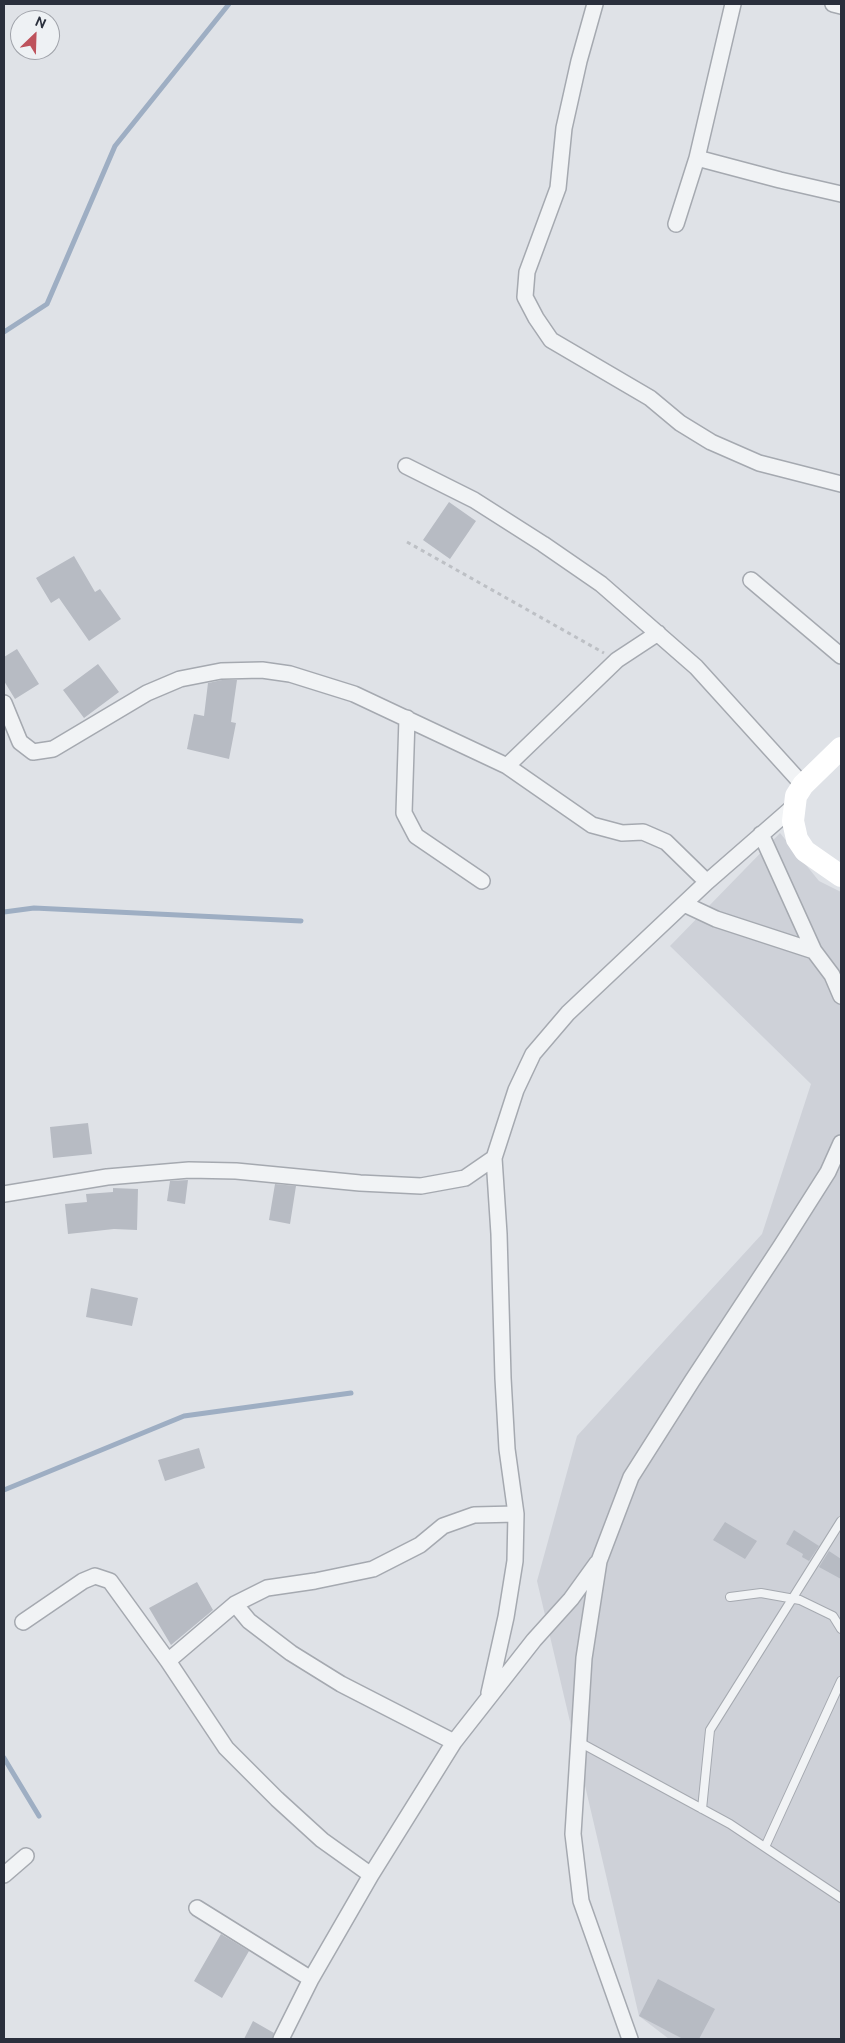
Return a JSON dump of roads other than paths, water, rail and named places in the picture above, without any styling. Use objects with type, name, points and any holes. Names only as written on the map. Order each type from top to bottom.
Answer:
[{"type":"street","points":[[595,4],[579,61],[564,128],[558,188],[528,272],[525,296],[536,318],[551,340],[650,398],[680,423],[711,442],[759,462],[841,484]]},
{"type":"street","points":[[676,224],[697,158],[734,4]]},
{"type":"street","points":[[833,4],[841,6]]},
{"type":"street","points":[[697,158],[841,194]]},
{"type":"street","points":[[406,466],[474,500],[601,584],[696,667],[803,785]]},
{"type":"street","points":[[751,580],[841,656]]},
{"type":"street","points":[[507,766],[618,660],[658,633]]},
{"type":"street","points":[[4,703],[20,742],[34,752],[53,749],[147,693],[180,679],[220,671],[262,670],[290,674],[354,694],[507,766],[592,825],[622,833],[643,832],[666,842],[707,882]]},
{"type":"street","points":[[407,718],[404,813],[416,836],[482,881]]},
{"type":"street","points":[[841,748],[803,785],[796,796],[793,807],[793,822],[797,839],[805,851],[841,876]]},
{"type":"street","points":[[489,1697],[506,1617],[515,1561],[516,1514],[507,1449],[499,1234],[494,1158],[516,1090],[533,1054],[568,1013],[707,882],[793,807]]},
{"type":"street","points":[[761,834],[814,950],[832,975],[841,996]]},
{"type":"street","points":[[684,904],[716,919],[814,950]]},
{"type":"street","points":[[630,2039],[581,1901],[573,1834],[584,1658],[599,1561],[631,1477],[782,1246],[828,1172],[841,1143]]},
{"type":"street","points":[[4,1194],[107,1177],[189,1170],[236,1171],[360,1183],[421,1186],[465,1178],[494,1158]]},
{"type":"street","points":[[168,1661],[235,1604],[267,1588],[315,1581],[373,1569],[420,1545],[443,1526],[474,1516],[516,1514]]},
{"type":"street","points":[[281,2039],[311,1980],[371,1875],[454,1742],[534,1640],[571,1599],[599,1561]]},
{"type":"street","points":[[23,1622],[83,1581],[95,1576],[110,1581],[168,1661],[226,1748],[277,1799],[322,1840],[371,1875]]},
{"type":"street","points":[[235,1604],[249,1621],[291,1653],[341,1684],[454,1742]]},
{"type":"street","points":[[4,1875],[26,1856]]},
{"type":"street","points":[[197,1908],[311,1980]]},
{"type":"lane","points":[[702,1810],[710,1730],[841,1521]]},
{"type":"lane","points":[[730,1597],[761,1593],[800,1600],[833,1616],[841,1629]]},
{"type":"lane","points":[[765,1848],[841,1681]]},
{"type":"lane","points":[[578,1742],[730,1824],[841,1898]]},
{"type":"waterway","points":[[4,332],[47,304],[115,146],[229,4]]},
{"type":"waterway","points":[[4,912],[34,908],[301,921]]},
{"type":"waterway","points":[[4,1490],[184,1416],[351,1393]]},
{"type":"waterway","points":[[4,1758],[39,1816]]}]
